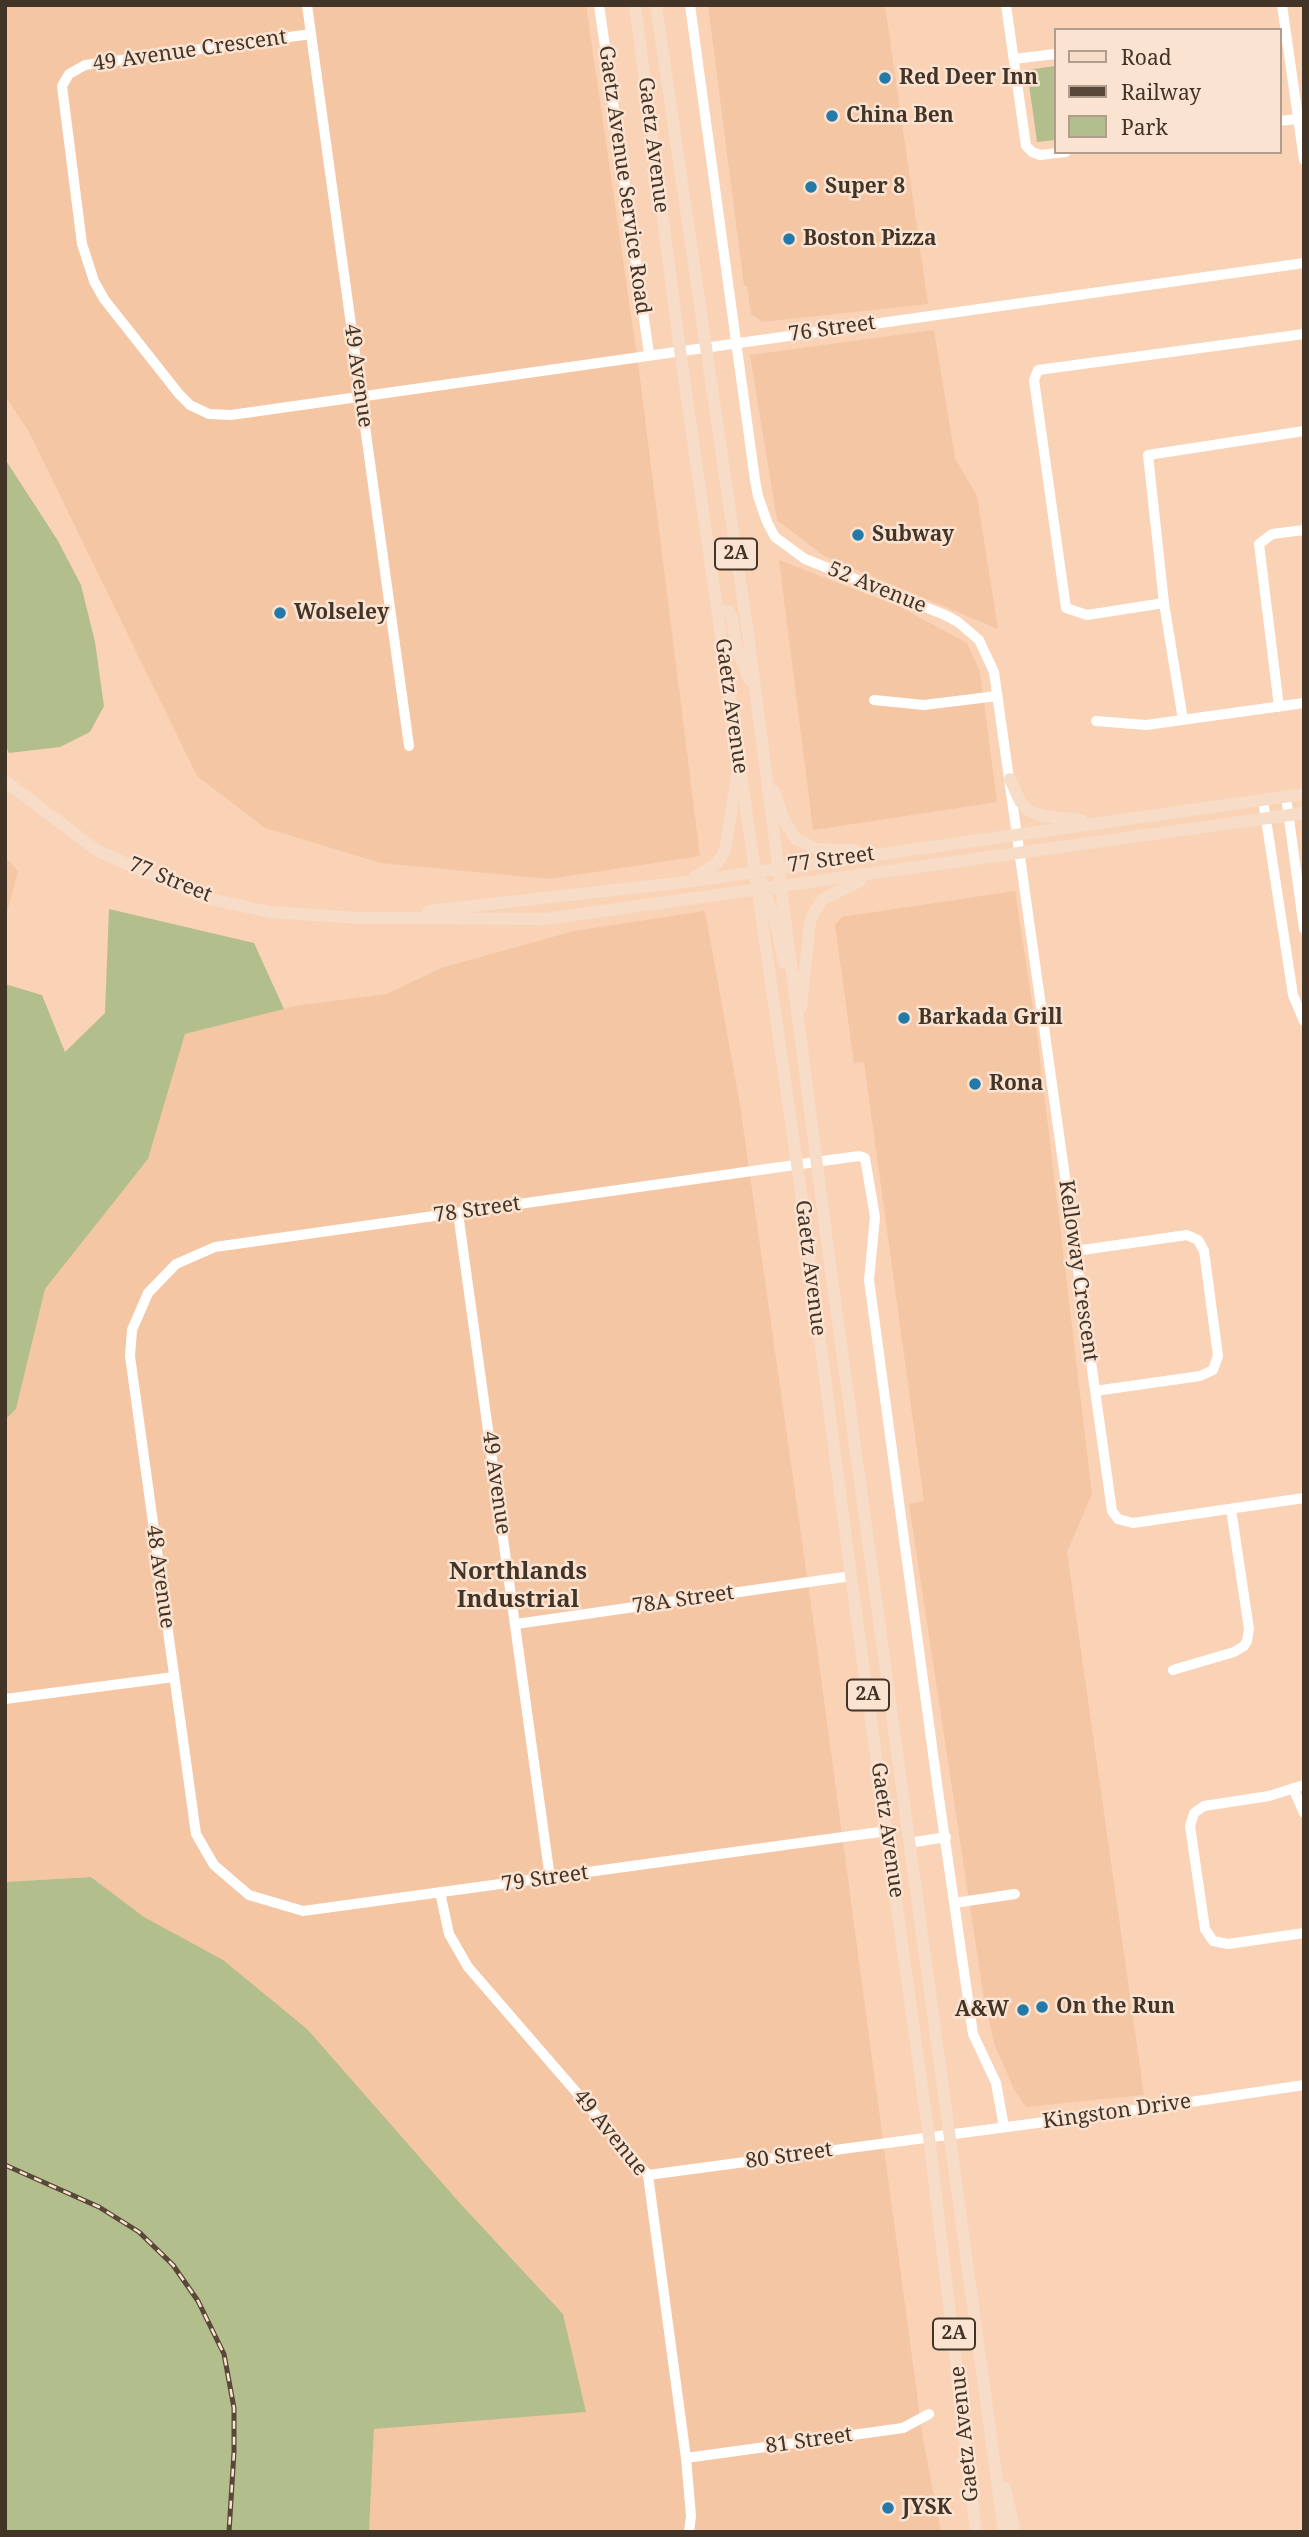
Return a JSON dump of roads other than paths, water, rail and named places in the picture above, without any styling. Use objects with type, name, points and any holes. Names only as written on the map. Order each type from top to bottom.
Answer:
[{"type":"main road","name":"Gaetz Avenue","points":[[635,5],[680,350],[754,871],[761,889],[851,1576],[929,2137],[976,2532]]},
{"type":"main road","name":"Gaetz Avenue","points":[[656,5],[756,694],[816,1162],[1004,2532]]},
{"type":"main road","points":[[717,611],[728,611],[732,617],[737,650],[756,694]]},
{"type":"main road","points":[[685,882],[717,863],[725,851],[739,758]]},
{"type":"main road","points":[[765,761],[784,820],[796,839],[816,849],[897,850]]},
{"type":"main road","points":[[1010,779],[1020,801],[1035,813],[1096,822]]},
{"type":"main road","name":"77 Street","points":[[5,781],[98,850],[205,898],[270,912],[358,918],[545,919],[1267,819]]},
{"type":"main road","name":"77 Street","points":[[1287,806],[1304,794]]},
{"type":"main road","name":"77 Street","points":[[358,918],[496,905],[685,882],[1263,800],[1304,813]]},
{"type":"main road","points":[[1267,819],[1275,810],[1304,802]]},
{"type":"main road","points":[[799,1032],[810,922],[817,907],[832,893],[883,873]]},
{"type":"main road","points":[[761,889],[774,917],[799,1032]]},
{"type":"main road","points":[[990,2435],[1014,2532]]},
{"type":"street","name":"49 Avenue","points":[[307,5],[410,746]]},
{"type":"street","name":"Gaetz Avenue Service Road","points":[[599,5],[649,354]]},
{"type":"street","points":[[690,5],[738,342]]},
{"type":"street","points":[[1006,5],[1026,146],[1040,155],[1054,153]]},
{"type":"street","points":[[1282,5],[1304,160]]},
{"type":"street","name":"49 Avenue Crescent","points":[[311,34],[85,65],[69,74],[62,86],[62,102],[85,256],[99,290],[190,405],[209,414],[231,415],[361,396]]},
{"type":"street","points":[[1014,59],[1054,54]]},
{"type":"street","points":[[1281,121],[1298,119]]},
{"type":"street","name":"76 Street","points":[[361,396],[1304,263]]},
{"type":"street","points":[[1164,603],[1087,615],[1066,608],[1034,380],[1038,370],[1304,334]]},
{"type":"street","name":"52 Avenue","points":[[738,342],[758,496],[775,537],[805,559],[945,615],[958,622],[979,640],[985,649],[994,672],[1016,834]]},
{"type":"street","points":[[1182,720],[1164,603],[1148,456],[1304,431]]},
{"type":"street","points":[[1279,707],[1259,544],[1272,534],[1304,530]]},
{"type":"street","points":[[874,701],[924,705],[997,696]]},
{"type":"street","points":[[1096,721],[1146,725],[1304,703]]},
{"type":"street","points":[[1263,800],[1293,995],[1304,1021]]},
{"type":"street","points":[[1287,806],[1304,929]]},
{"type":"street","name":"Kelloway Crescent","points":[[1016,834],[1109,1502],[1118,1519],[1132,1524],[1304,1498]]},
{"type":"street","points":[[816,1162],[863,1156],[867,1163],[875,1217],[869,1280],[954,1903],[975,2040],[996,2083],[1004,2127]]},
{"type":"street","name":"78 Street","points":[[151,1289],[176,1264],[215,1247],[816,1162]]},
{"type":"street","name":"49 Avenue","points":[[458,1213],[550,1878]]},
{"type":"street","points":[[1075,1251],[1187,1235],[1198,1240],[1204,1251],[1218,1356],[1213,1370],[1200,1376],[1095,1391]]},
{"type":"street","name":"48 Avenue","points":[[151,1289],[132,1330],[130,1356],[196,1834],[214,1865]]},
{"type":"street","points":[[1173,1670],[1234,1652],[1247,1641],[1249,1629],[1231,1509]]},
{"type":"street","name":"78A Street","points":[[516,1624],[851,1576]]},
{"type":"street","points":[[5,1699],[174,1677]]},
{"type":"street","points":[[1304,1813],[1300,1785],[1269,1796],[1204,1806],[1194,1813],[1191,1826],[1205,1929],[1213,1941],[1228,1944],[1304,1933]]},
{"type":"street","name":"79 Street","points":[[214,1865],[249,1895],[303,1911],[887,1831]]},
{"type":"street","points":[[909,1843],[946,1837]]},
{"type":"street","name":"49 Avenue","points":[[440,1892],[449,1934],[468,1967],[649,2175],[686,2458],[691,2516],[689,2532]]},
{"type":"street","points":[[954,1903],[1015,1894]]},
{"type":"street","name":"Kingston Drive","points":[[929,2137],[1304,2085]]},
{"type":"street","name":"80 Street","points":[[649,2175],[929,2137]]},
{"type":"street","name":"81 Street","points":[[686,2458],[903,2428],[929,2414]]},
{"type":"railway","points":[[5,2165],[99,2207],[139,2232],[173,2265],[198,2301],[224,2354],[234,2408],[229,2532]]},
{"type":"place","name":"Red Deer Inn","points":[[885,78]]},
{"type":"place","name":"China Ben","points":[[832,116]]},
{"type":"place","name":"Super 8","points":[[811,187]]},
{"type":"place","name":"Boston Pizza","points":[[789,239]]},
{"type":"place","name":"Subway","points":[[858,535]]},
{"type":"place","name":"Wolseley","points":[[280,613]]},
{"type":"place","name":"Barkada Grill","points":[[904,1018]]},
{"type":"place","name":"Rona","points":[[975,1084]]},
{"type":"place","name":"On the Run","points":[[1042,2007]]},
{"type":"place","name":"A&W","points":[[1023,2010]]},
{"type":"place","name":"JYSK","points":[[888,2508]]},
{"type":"district","name":"Northlands Industrial","points":[[518,1586]]}]
